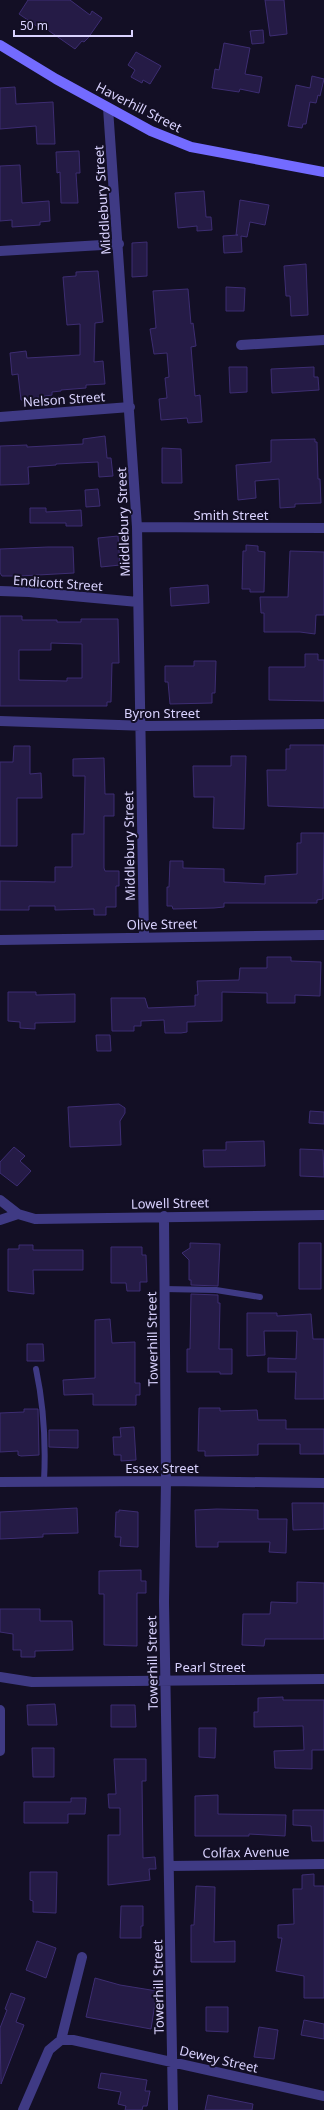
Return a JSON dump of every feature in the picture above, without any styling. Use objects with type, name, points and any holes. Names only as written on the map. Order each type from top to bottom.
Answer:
[{"type":"main road","name":"Haverhill Street","points":[[0,45],[108,108],[152,131],[191,147],[324,172]]},
{"type":"street","name":"Middlebury Street","points":[[108,108],[119,244],[137,527],[144,937]]},
{"type":"street","points":[[0,252],[119,244]]},
{"type":"street","points":[[241,345],[324,340]]},
{"type":"street","name":"Nelson Street","points":[[0,417],[130,407]]},
{"type":"street","name":"Smith Street","points":[[137,527],[324,528]]},
{"type":"street","name":"Endicott Street","points":[[0,591],[29,592],[138,602]]},
{"type":"street","name":"Byron Street","points":[[0,721],[140,726],[324,724]]},
{"type":"street","name":"Olive Street","points":[[0,940],[324,935]]},
{"type":"street","name":"Lowell Street","points":[[0,1200],[18,1214],[35,1219],[164,1216],[324,1215]]},
{"type":"street","points":[[0,1220],[18,1214]]},
{"type":"street","name":"Towerhill Street","points":[[164,1216],[166,1481],[164,1602],[173,2110]]},
{"type":"street","name":"Essex Street","points":[[0,1482],[166,1481],[324,1483]]},
{"type":"street","name":"Pearl Street","points":[[0,1676],[32,1682],[324,1679]]},
{"type":"street","points":[[0,1710],[0,1751]]},
{"type":"street","name":"Colfax Avenue","points":[[169,1866],[324,1864]]},
{"type":"street","points":[[23,2110],[49,2050],[61,2040],[82,1957]]},
{"type":"street","name":"Dewey Street","points":[[61,2040],[73,2040],[324,2096]]},
{"type":"lane","points":[[164,1289],[216,1290],[260,1297]]},
{"type":"lane","points":[[36,1368],[42,1399],[46,1443],[44,1481]]},
{"type":"building","points":[[28,0],[70,0],[90,15],[92,11],[102,18],[88,38],[84,42],[82,41],[75,49],[42,26],[41,29],[19,14]]},
{"type":"building","points":[[265,0],[284,0],[287,34],[270,36]]},
{"type":"building","points":[[263,30],[264,43],[252,44],[250,31]]},
{"type":"building","points":[[224,43],[250,48],[245,74],[262,77],[259,93],[240,89],[239,92],[212,88],[215,69],[219,70]]},
{"type":"building","points":[[136,52],[161,66],[150,84],[143,80],[142,83],[131,77],[135,70],[128,65]]},
{"type":"building","points":[[312,76],[324,79],[320,96],[318,95],[316,103],[310,102],[306,124],[303,124],[302,128],[288,126],[296,85],[310,88]]},
{"type":"building","points":[[15,87],[16,104],[53,102],[55,144],[37,144],[36,126],[0,129],[0,88]]},
{"type":"building","points":[[79,151],[80,173],[76,173],[78,203],[61,203],[60,172],[57,173],[56,152]]},
{"type":"building","points":[[20,165],[22,203],[49,201],[50,221],[40,222],[40,225],[12,227],[12,220],[0,221],[0,166]]},
{"type":"building","points":[[204,191],[206,217],[211,217],[212,230],[197,231],[197,226],[178,228],[175,193]]},
{"type":"building","points":[[240,200],[269,205],[265,225],[250,222],[247,237],[241,236],[242,252],[224,253],[223,236],[238,235],[236,235]]},
{"type":"building","points":[[147,242],[147,276],[132,277],[132,243]]},
{"type":"building","points":[[306,264],[308,315],[291,316],[290,296],[286,296],[284,266]]},
{"type":"building","points":[[98,271],[103,322],[95,323],[94,362],[103,361],[105,384],[86,385],[86,388],[61,390],[52,392],[52,395],[21,400],[18,374],[12,375],[10,353],[26,351],[27,358],[80,355],[80,324],[67,325],[63,277],[76,276],[76,272]]},
{"type":"building","points":[[226,287],[245,288],[244,311],[226,311]]},
{"type":"building","points":[[188,289],[191,324],[193,323],[196,346],[191,347],[195,396],[200,395],[202,422],[188,423],[187,418],[161,420],[159,399],[167,398],[165,378],[169,377],[167,353],[154,354],[150,329],[156,328],[153,291]]},
{"type":"building","points":[[229,367],[247,367],[247,392],[230,393]]},
{"type":"building","points":[[314,367],[314,377],[318,377],[319,390],[272,393],[271,369]]},
{"type":"building","points":[[105,436],[107,458],[111,458],[113,476],[99,477],[98,462],[56,464],[28,467],[29,484],[0,485],[0,446],[27,445],[27,447],[83,444],[83,439]]},
{"type":"building","points":[[315,439],[315,442],[317,442],[318,479],[320,479],[321,503],[295,504],[295,507],[280,508],[279,479],[255,481],[256,498],[238,500],[236,465],[271,462],[271,440]]},
{"type":"building","points":[[162,448],[181,449],[182,483],[162,483]]},
{"type":"building","points":[[98,489],[100,506],[86,507],[85,490]]},
{"type":"building","points":[[30,508],[46,508],[46,512],[81,510],[82,526],[66,526],[66,523],[30,523]]},
{"type":"building","points":[[118,536],[120,565],[101,567],[98,538]]},
{"type":"building","points":[[246,545],[258,546],[258,551],[265,552],[264,592],[250,592],[250,589],[242,589],[243,551],[246,551]]},
{"type":"building","points":[[73,547],[74,573],[2,576],[0,573],[0,549]]},
{"type":"building","points":[[290,551],[324,552],[324,615],[316,615],[315,634],[300,632],[264,632],[264,613],[261,613],[260,597],[288,597]]},
{"type":"building","points":[[208,585],[209,603],[171,606],[170,588]]},
{"type":"building","points":[[0,616],[22,616],[22,620],[57,620],[57,622],[81,622],[81,619],[118,619],[119,663],[112,663],[111,702],[107,702],[107,706],[0,706]],"holes":[[[51,643],[82,644],[82,678],[67,678],[67,681],[19,680],[19,650],[51,650]]]},
{"type":"building","points":[[305,654],[318,654],[318,660],[324,660],[324,701],[269,700],[269,667],[305,667]]},
{"type":"building","points":[[194,661],[216,661],[215,693],[212,693],[212,703],[170,704],[168,682],[165,682],[165,666],[194,666]]},
{"type":"building","points":[[290,745],[324,745],[324,808],[268,806],[267,770],[286,770],[286,749],[290,749]]},
{"type":"building","points":[[14,746],[30,746],[30,774],[41,773],[42,798],[17,798],[17,846],[0,846],[0,762],[13,762]]},
{"type":"building","points":[[231,756],[246,756],[244,829],[213,828],[214,797],[194,797],[193,766],[231,766]]},
{"type":"building","points":[[104,758],[105,794],[114,794],[114,816],[104,816],[104,868],[105,871],[119,871],[119,886],[116,886],[116,907],[106,907],[106,915],[94,915],[94,909],[55,910],[55,906],[29,906],[29,910],[0,910],[0,881],[55,882],[55,867],[72,867],[72,834],[84,834],[85,776],[73,776],[73,759]]},
{"type":"building","points":[[301,833],[324,833],[323,899],[317,900],[317,903],[224,903],[224,907],[173,909],[172,906],[167,906],[167,887],[169,887],[170,861],[183,861],[183,868],[224,869],[224,882],[265,884],[265,876],[297,874],[297,843],[301,843]]},
{"type":"building","points":[[267,957],[291,957],[291,961],[321,962],[320,996],[295,995],[295,1003],[267,1003],[267,993],[222,992],[222,1021],[187,1022],[187,1032],[181,1033],[165,1033],[164,1020],[141,1021],[141,1026],[134,1026],[134,1031],[112,1031],[111,998],[145,998],[148,1008],[195,1006],[195,995],[198,995],[197,981],[239,980],[240,968],[267,968]]},
{"type":"building","points":[[8,992],[36,992],[36,995],[75,994],[75,1022],[35,1023],[35,1029],[20,1028],[20,1022],[8,1021]]},
{"type":"building","points":[[96,1035],[110,1035],[111,1051],[97,1051]]},
{"type":"building","points":[[119,1104],[125,1108],[125,1113],[120,1121],[121,1145],[70,1147],[68,1107]]},
{"type":"building","points":[[310,1111],[324,1112],[324,1124],[309,1123]]},
{"type":"building","points":[[264,1141],[265,1166],[204,1167],[203,1150],[226,1150],[226,1142]]},
{"type":"building","points":[[14,1147],[25,1156],[20,1161],[31,1171],[17,1186],[0,1173],[0,1162]]},
{"type":"building","points":[[300,1149],[323,1150],[324,1177],[300,1176]]},
{"type":"building","points":[[190,1243],[220,1244],[218,1286],[191,1285],[191,1280],[189,1280],[189,1260],[182,1253],[190,1248]]},
{"type":"building","points":[[299,1243],[321,1243],[321,1289],[299,1289]]},
{"type":"building","points":[[19,1245],[33,1245],[33,1250],[83,1250],[83,1270],[33,1270],[34,1294],[8,1291],[8,1249],[19,1249]]},
{"type":"building","points":[[111,1247],[142,1247],[142,1255],[146,1255],[147,1282],[140,1282],[140,1291],[127,1291],[126,1283],[111,1283]]},
{"type":"building","points":[[191,1294],[218,1295],[218,1303],[220,1303],[219,1349],[232,1349],[232,1374],[220,1374],[220,1372],[187,1372],[187,1349],[190,1349]]},
{"type":"building","points":[[247,1313],[277,1313],[277,1316],[311,1314],[313,1339],[324,1339],[324,1399],[295,1399],[296,1372],[268,1372],[268,1358],[296,1359],[297,1331],[264,1331],[265,1355],[247,1356]]},
{"type":"building","points":[[110,1319],[112,1343],[135,1342],[135,1383],[140,1383],[140,1395],[136,1395],[136,1405],[93,1405],[93,1394],[64,1395],[63,1380],[95,1378],[95,1320]]},
{"type":"building","points":[[27,1344],[43,1344],[44,1361],[27,1361]]},
{"type":"building","points":[[199,1408],[220,1408],[220,1411],[257,1410],[258,1420],[286,1420],[286,1429],[324,1429],[324,1454],[300,1454],[300,1444],[258,1444],[258,1455],[205,1456],[205,1451],[198,1451]]},
{"type":"building","points":[[24,1409],[38,1409],[39,1455],[21,1456],[18,1455],[18,1451],[0,1452],[0,1413],[24,1412]]},
{"type":"building","points":[[134,1427],[136,1460],[121,1461],[121,1455],[114,1455],[113,1437],[121,1437],[120,1428]]},
{"type":"building","points":[[49,1430],[78,1430],[78,1448],[49,1447]]},
{"type":"building","points":[[292,1503],[324,1503],[324,1529],[293,1530]]},
{"type":"building","points":[[77,1508],[78,1533],[43,1534],[43,1537],[0,1539],[0,1512]]},
{"type":"building","points":[[119,1510],[138,1512],[138,1547],[120,1546],[121,1537],[115,1537],[116,1512],[119,1512]]},
{"type":"building","points":[[195,1510],[258,1510],[258,1519],[287,1519],[286,1553],[269,1552],[270,1542],[218,1542],[218,1547],[196,1547]]},
{"type":"building","points":[[141,1570],[141,1581],[146,1581],[146,1593],[137,1593],[137,1646],[104,1645],[104,1594],[99,1594],[99,1571]]},
{"type":"building","points":[[297,1582],[324,1583],[324,1639],[265,1639],[264,1646],[242,1645],[243,1614],[270,1614],[271,1602],[297,1603]]},
{"type":"building","points":[[0,1609],[40,1609],[40,1621],[72,1621],[73,1650],[35,1651],[35,1657],[21,1657],[21,1650],[13,1650],[13,1634],[0,1632]]},
{"type":"building","points":[[283,1697],[283,1700],[324,1700],[324,1750],[312,1750],[312,1769],[275,1768],[274,1751],[304,1750],[303,1726],[254,1727],[254,1712],[258,1712],[258,1698]]},
{"type":"building","points":[[55,1704],[57,1725],[28,1725],[27,1705]]},
{"type":"building","points":[[111,1705],[135,1705],[136,1727],[111,1727]]},
{"type":"building","points":[[199,1728],[216,1728],[215,1758],[199,1757]]},
{"type":"building","points":[[32,1748],[54,1748],[54,1777],[33,1777]]},
{"type":"building","points":[[114,1759],[146,1759],[146,1781],[142,1781],[143,1858],[155,1857],[156,1869],[149,1869],[150,1880],[108,1885],[108,1835],[120,1835],[120,1808],[109,1808],[108,1794],[116,1794]]},
{"type":"building","points":[[218,1795],[218,1814],[286,1815],[285,1836],[249,1834],[249,1836],[195,1836],[195,1796]]},
{"type":"building","points":[[71,1798],[86,1798],[85,1814],[68,1814],[68,1823],[24,1823],[24,1802],[71,1802]]},
{"type":"building","points":[[293,1810],[324,1810],[324,1841],[312,1841],[311,1826],[293,1825]]},
{"type":"building","points":[[30,1872],[57,1872],[56,1913],[33,1912],[33,1901],[30,1900]]},
{"type":"building","points":[[314,1874],[314,1886],[324,1886],[324,1998],[304,1998],[304,1976],[276,1971],[282,1938],[278,1938],[278,1925],[294,1924],[293,1889],[302,1889],[302,1875]]},
{"type":"building","points":[[196,1886],[215,1887],[214,1942],[235,1941],[235,1962],[191,1962],[191,1925],[194,1925]]},
{"type":"building","points":[[121,1906],[143,1906],[143,1926],[141,1926],[141,1938],[120,1938]]},
{"type":"building","points":[[37,1941],[56,1948],[46,1978],[26,1970]]},
{"type":"building","points":[[95,1978],[120,1985],[157,1991],[151,2029],[86,2017]]},
{"type":"building","points":[[11,1993],[25,1998],[16,2022],[24,2025],[1,2084],[0,2028],[7,2010],[5,2009]]},
{"type":"building","points":[[206,2007],[228,2007],[228,2032],[206,2031]]},
{"type":"building","points":[[304,2020],[324,2024],[324,2039],[301,2035]]},
{"type":"building","points":[[259,2027],[278,2030],[274,2059],[254,2057]]},
{"type":"building","points":[[101,2073],[147,2080],[145,2091],[150,2091],[147,2106],[143,2106],[142,2110],[125,2110],[126,2106],[118,2104],[121,2092],[98,2088]]},
{"type":"building","points":[[208,2095],[253,2104],[252,2110],[205,2110]]}]
